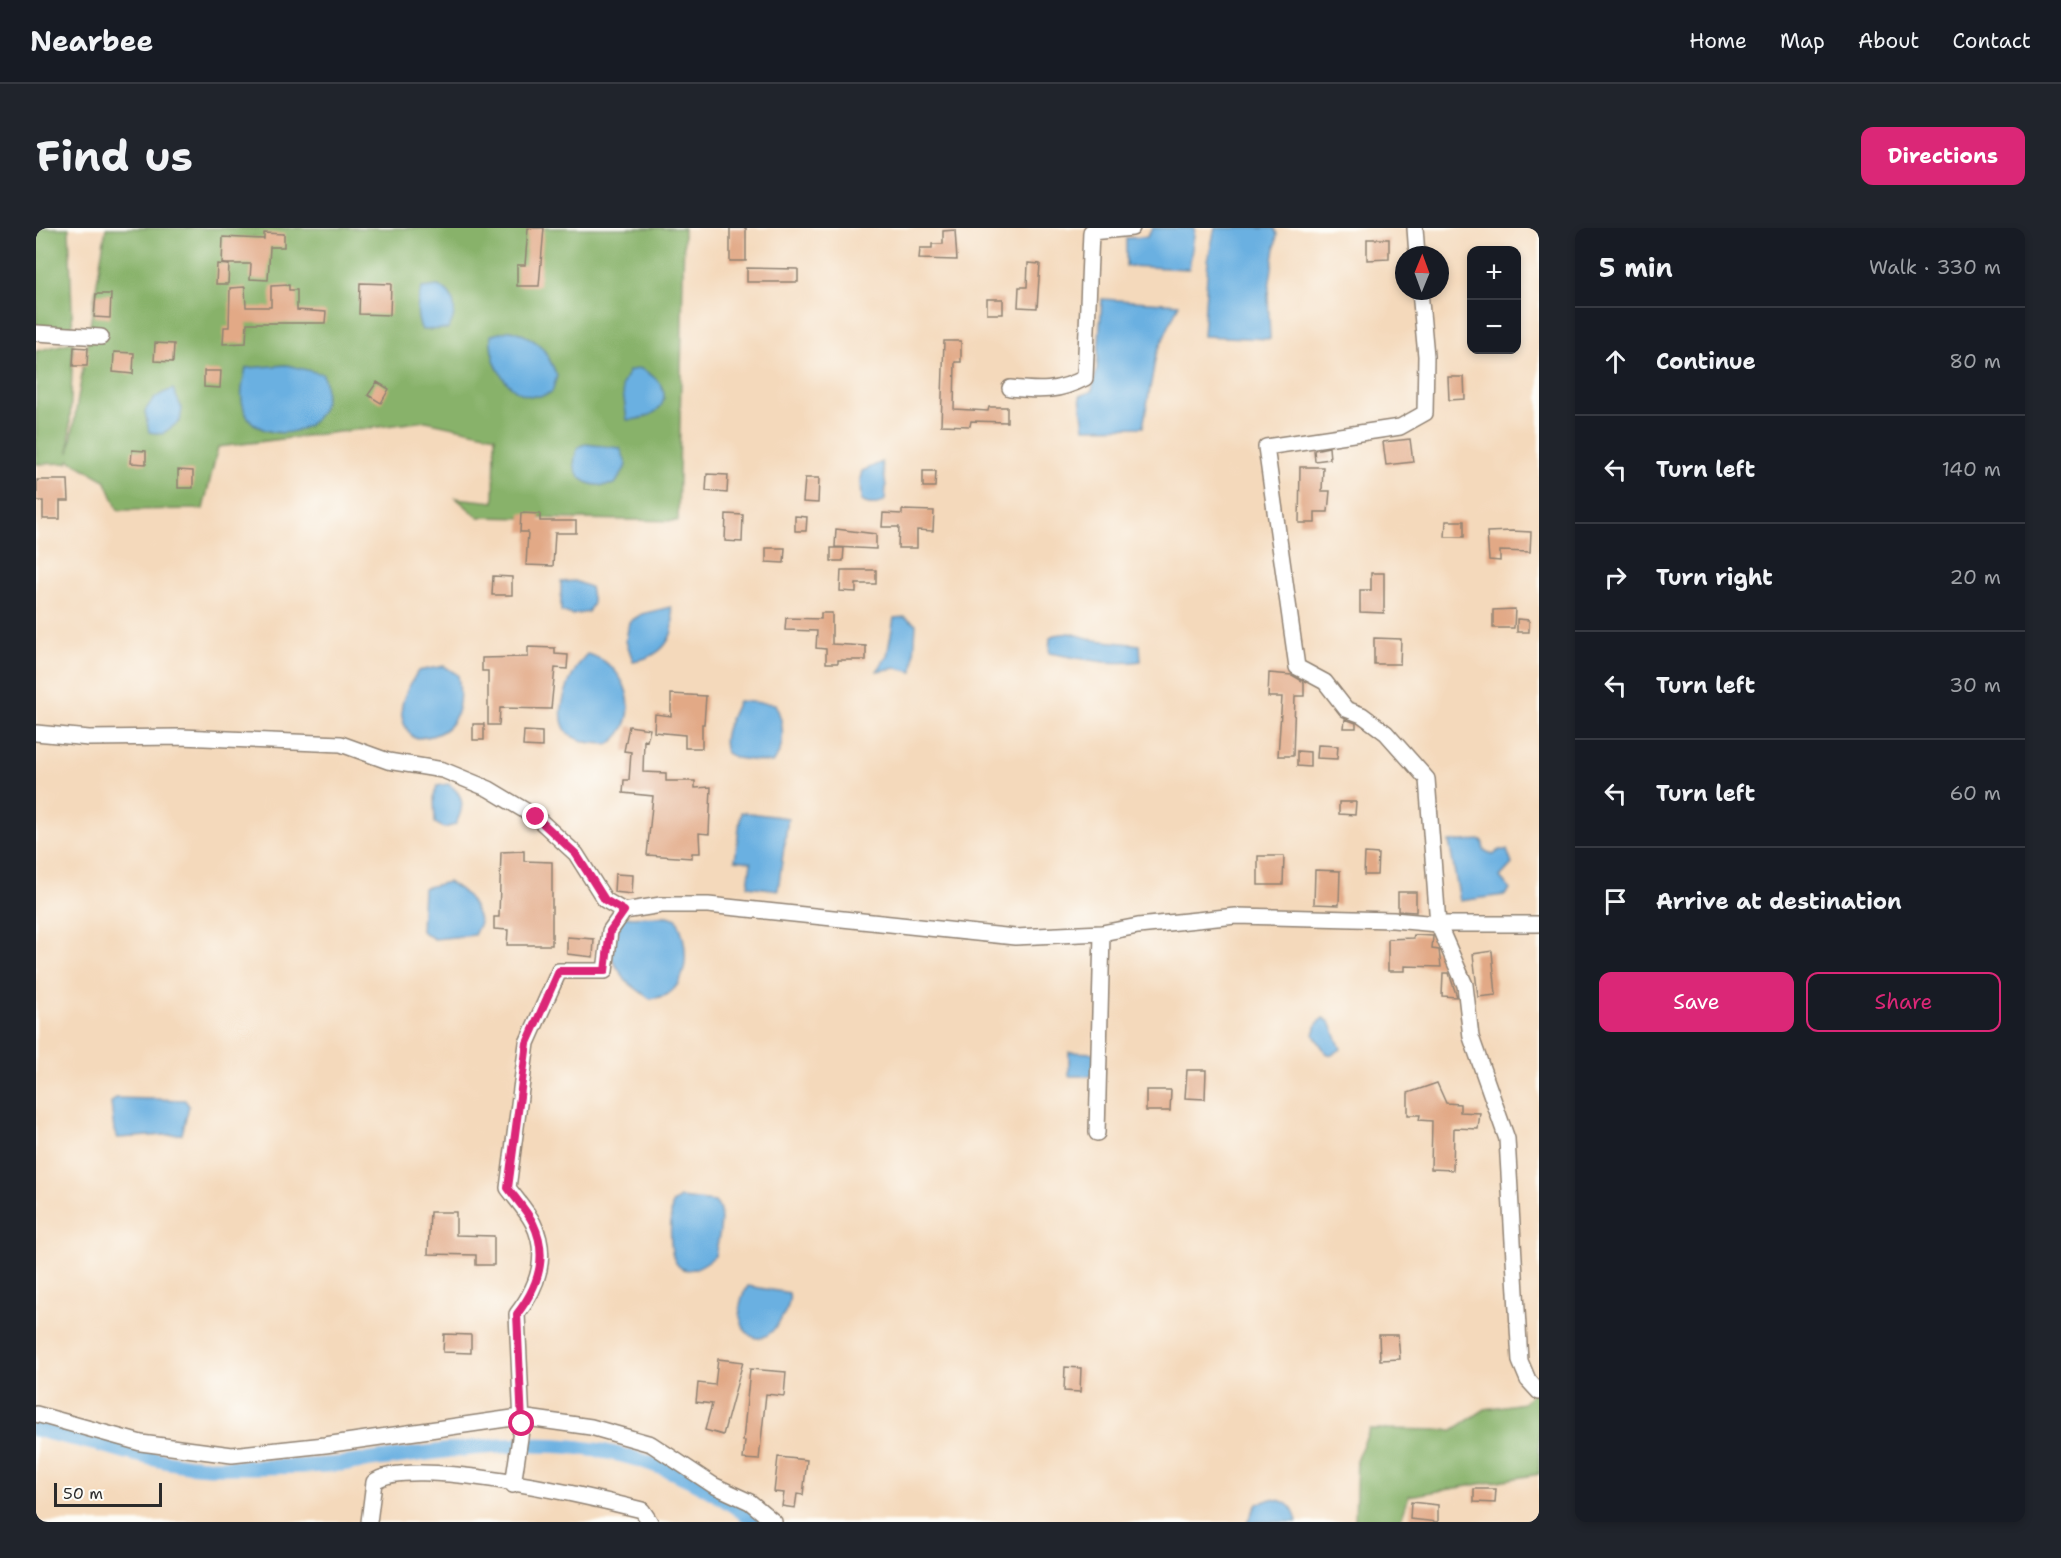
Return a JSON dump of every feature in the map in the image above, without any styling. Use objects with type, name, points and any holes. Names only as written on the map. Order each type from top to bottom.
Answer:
[{"type":"street","points":[[1010,388],[1035,391],[1065,389],[1085,378],[1091,232],[1132,228]]},
{"type":"street","points":[[1415,228],[1416,246]]},
{"type":"street","points":[[1421,300],[1426,356],[1425,413],[1400,427],[1266,447],[1297,667],[1325,682],[1346,709],[1362,715],[1386,733],[1427,779],[1438,924],[1465,986],[1471,1037],[1507,1139],[1520,1361],[1528,1380],[1539,1392]]},
{"type":"street","points":[[36,333],[101,337]]},
{"type":"street","points":[[36,733],[89,738],[181,737],[341,744],[388,761],[443,770],[489,789],[536,817],[576,854],[605,900],[624,911],[660,905],[708,905],[1015,936],[1102,933],[1138,926],[1236,916],[1393,920],[1438,924],[1539,924]]},
{"type":"street","points":[[513,1485],[521,1421],[517,1314],[532,1295],[542,1256],[533,1222],[508,1188],[527,1043],[559,971],[605,971],[610,931],[624,911]]},
{"type":"street","points":[[1097,1133],[1102,933]]},
{"type":"street","points":[[36,1414],[141,1443],[232,1455],[521,1421],[591,1427],[651,1444],[713,1485],[750,1502],[774,1522]]},
{"type":"street","points":[[369,1522],[374,1482],[382,1475],[443,1472],[642,1510],[650,1522]]},
{"type":"green space","points":[[36,228],[69,228],[73,339],[36,333]]},
{"type":"green space","points":[[106,228],[684,228],[678,521],[478,517],[456,498],[494,502],[495,436],[426,421],[218,447],[203,509],[118,510],[105,480],[69,460],[68,463],[36,464],[36,351],[73,342],[69,453]]},
{"type":"green space","points":[[1539,1385],[1539,1474],[1409,1496],[1400,1522],[1355,1522],[1357,1458],[1370,1429],[1453,1430],[1485,1409],[1523,1403]]},
{"type":"water","points":[[1153,228],[1195,228],[1189,269],[1126,266],[1126,238],[1147,237]]},
{"type":"water","points":[[1215,228],[1274,228],[1277,234],[1268,295],[1270,339],[1203,336],[1208,260]]},
{"type":"water","points":[[438,286],[449,294],[454,304],[451,323],[448,329],[422,330],[417,309],[422,288]]},
{"type":"water","points":[[1102,299],[1179,304],[1156,355],[1143,427],[1084,428],[1080,396],[1092,391],[1097,369]]},
{"type":"water","points":[[512,330],[536,342],[545,352],[557,376],[552,392],[539,396],[527,395],[516,390],[499,372],[491,347],[491,335]]},
{"type":"water","points":[[287,365],[323,374],[326,396],[320,413],[310,424],[295,431],[279,433],[264,430],[252,422],[244,409],[242,394],[246,368]]},
{"type":"water","points":[[639,368],[652,375],[660,384],[664,392],[663,400],[652,414],[627,420],[622,385],[629,371]]},
{"type":"water","points":[[173,389],[182,409],[180,421],[162,434],[149,432],[145,411],[156,397]]},
{"type":"water","points":[[585,444],[620,448],[627,465],[615,484],[588,483],[577,473],[575,457],[578,447]]},
{"type":"water","points":[[882,462],[886,486],[885,500],[873,504],[861,501],[862,471]]},
{"type":"water","points":[[575,581],[590,587],[593,603],[588,612],[572,615],[561,611],[561,582]]},
{"type":"water","points":[[671,607],[673,628],[666,644],[652,655],[633,661],[626,641],[629,622],[642,614]]},
{"type":"water","points":[[905,617],[916,624],[913,672],[896,668],[877,671],[887,656],[894,618]]},
{"type":"water","points":[[1070,633],[1095,640],[1140,645],[1141,661],[1107,662],[1049,653],[1050,638],[1054,635]]},
{"type":"water","points":[[587,654],[601,659],[613,668],[627,693],[629,707],[627,721],[620,733],[609,744],[577,739],[568,733],[563,725],[563,704],[566,692],[575,670]]},
{"type":"water","points":[[444,666],[458,675],[460,688],[458,711],[448,728],[428,737],[414,738],[407,729],[401,713],[408,688],[418,671]]},
{"type":"water","points":[[738,701],[775,704],[782,726],[782,742],[777,757],[772,763],[736,758],[726,753],[725,733]]},
{"type":"water","points":[[448,784],[458,793],[462,803],[455,825],[444,828],[435,823],[434,795],[437,786]]},
{"type":"water","points":[[741,812],[788,818],[778,890],[748,886],[751,862],[735,860]]},
{"type":"water","points":[[1482,840],[1484,850],[1493,855],[1500,850],[1507,850],[1512,864],[1500,877],[1510,889],[1505,895],[1460,901],[1449,842]]},
{"type":"water","points":[[448,882],[469,898],[475,909],[480,923],[474,935],[434,939],[421,931],[423,888]]},
{"type":"water","points":[[668,916],[677,919],[680,928],[685,948],[684,969],[676,987],[668,994],[650,999],[626,981],[612,959],[616,935],[623,917]]},
{"type":"water","points":[[1323,1018],[1330,1022],[1341,1049],[1332,1055],[1326,1053],[1314,1035],[1317,1024]]},
{"type":"water","points":[[1069,1052],[1095,1053],[1094,1076],[1069,1076]]},
{"type":"water","points":[[116,1098],[185,1100],[189,1106],[182,1134],[118,1138],[114,1131],[111,1103]]},
{"type":"water","points":[[680,1198],[715,1202],[719,1207],[721,1220],[715,1256],[699,1267],[687,1270],[679,1266],[671,1246],[672,1204]]},
{"type":"water","points":[[748,1286],[789,1293],[789,1304],[783,1316],[771,1332],[762,1338],[753,1337],[741,1322],[742,1298]]},
{"type":"water","points":[[1271,1499],[1289,1505],[1297,1522],[1247,1522],[1257,1504]]},
{"type":"building","points":[[528,228],[544,228],[539,286],[517,286],[517,265],[525,265]]},
{"type":"building","points":[[730,228],[746,228],[746,261],[730,261]]},
{"type":"building","points":[[955,230],[957,260],[919,259],[920,248],[932,248],[932,244],[943,244],[943,231]]},
{"type":"building","points":[[264,233],[284,234],[284,247],[270,247],[268,280],[250,279],[251,264],[222,264],[223,237],[264,239]]},
{"type":"building","points":[[1367,239],[1389,239],[1389,259],[1367,260]]},
{"type":"building","points":[[1028,263],[1040,264],[1037,308],[1018,307],[1019,287],[1027,287]]},
{"type":"building","points":[[217,264],[229,265],[228,284],[216,284]]},
{"type":"building","points":[[747,268],[798,269],[798,282],[747,282]]},
{"type":"building","points":[[360,283],[391,284],[390,315],[359,314]]},
{"type":"building","points":[[289,285],[289,290],[297,290],[297,310],[326,312],[325,323],[247,323],[246,343],[223,344],[224,327],[229,327],[230,288],[245,287],[246,307],[271,307],[271,286]]},
{"type":"building","points":[[96,294],[111,294],[110,318],[94,317]]},
{"type":"building","points":[[987,299],[1003,299],[1003,314],[987,314]]},
{"type":"building","points":[[944,341],[961,341],[961,362],[955,362],[954,409],[988,411],[989,407],[1007,407],[1007,422],[971,421],[970,426],[941,425]]},
{"type":"building","points":[[155,343],[174,344],[173,362],[154,361]]},
{"type":"building","points":[[74,347],[88,348],[87,366],[73,366]]},
{"type":"building","points":[[114,352],[134,353],[133,374],[113,372]]},
{"type":"building","points":[[204,371],[221,371],[220,388],[204,387]]},
{"type":"building","points":[[1448,377],[1464,377],[1465,399],[1449,400]]},
{"type":"building","points":[[377,382],[389,389],[381,403],[368,395]]},
{"type":"building","points":[[1410,439],[1413,462],[1386,465],[1383,442]]},
{"type":"building","points":[[1329,447],[1330,459],[1315,461],[1314,450]]},
{"type":"building","points":[[132,450],[146,451],[146,464],[131,463]]},
{"type":"building","points":[[1300,467],[1323,467],[1322,491],[1330,491],[1328,512],[1315,512],[1315,523],[1299,523]]},
{"type":"building","points":[[178,470],[193,471],[193,488],[178,488]]},
{"type":"building","points":[[923,471],[936,471],[935,487],[923,487]]},
{"type":"building","points":[[707,474],[728,475],[727,493],[706,491]]},
{"type":"building","points":[[805,478],[819,478],[818,503],[803,502]]},
{"type":"building","points":[[37,480],[68,480],[69,501],[60,501],[60,519],[43,519],[43,501],[37,501]]},
{"type":"building","points":[[902,510],[934,511],[933,531],[917,530],[917,548],[898,548],[899,527],[882,527],[883,513],[902,514]]},
{"type":"building","points":[[521,513],[540,514],[540,521],[576,521],[576,533],[555,533],[553,566],[526,565],[528,532],[520,532]]},
{"type":"building","points":[[726,514],[743,515],[742,542],[725,541]]},
{"type":"building","points":[[795,516],[807,517],[806,531],[795,531]]},
{"type":"building","points":[[1446,521],[1464,521],[1464,537],[1445,537]]},
{"type":"building","points":[[836,529],[876,534],[876,549],[835,547]]},
{"type":"building","points":[[1487,532],[1531,532],[1530,552],[1500,551],[1500,561],[1489,560]]},
{"type":"building","points":[[766,548],[785,548],[784,563],[766,562]]},
{"type":"building","points":[[831,548],[844,548],[843,561],[831,561]]},
{"type":"building","points":[[841,570],[876,570],[876,584],[856,584],[856,592],[840,591]]},
{"type":"building","points":[[1371,573],[1384,573],[1384,613],[1360,612],[1360,590],[1371,590]]},
{"type":"building","points":[[493,576],[512,577],[512,595],[492,595]]},
{"type":"building","points":[[1515,609],[1514,628],[1493,628],[1493,610]]},
{"type":"building","points":[[821,613],[832,613],[832,644],[866,646],[866,660],[838,660],[838,663],[826,663],[826,649],[816,648],[817,631],[785,630],[786,618],[821,619]]},
{"type":"building","points":[[1517,619],[1529,620],[1529,632],[1517,632]]},
{"type":"building","points":[[1374,638],[1401,639],[1400,664],[1374,664]]},
{"type":"building","points":[[528,647],[555,648],[555,654],[568,655],[567,669],[555,668],[551,709],[500,708],[499,725],[488,725],[488,671],[482,671],[482,658],[528,657]]},
{"type":"building","points":[[1269,673],[1292,675],[1304,682],[1304,696],[1295,696],[1293,756],[1278,756],[1282,697],[1268,697]]},
{"type":"building","points":[[671,694],[706,696],[704,724],[702,724],[702,748],[685,748],[685,735],[654,732],[655,714],[671,716]]},
{"type":"building","points":[[1345,719],[1356,723],[1356,728],[1344,728]]},
{"type":"building","points":[[473,724],[484,724],[484,740],[473,740]]},
{"type":"building","points":[[629,726],[650,729],[647,741],[644,740],[643,772],[666,773],[666,781],[695,781],[695,788],[711,787],[709,834],[699,833],[700,853],[692,853],[692,858],[647,855],[653,796],[623,793],[624,780],[629,780],[631,752],[624,751]]},
{"type":"building","points":[[524,731],[542,732],[542,747],[523,746]]},
{"type":"building","points":[[1318,745],[1338,746],[1337,759],[1317,758]]},
{"type":"building","points":[[1297,751],[1310,752],[1310,767],[1297,766]]},
{"type":"building","points":[[1339,802],[1356,802],[1355,815],[1339,814]]},
{"type":"building","points":[[524,851],[524,861],[552,862],[552,945],[507,945],[508,930],[494,929],[494,917],[499,917],[501,852]]},
{"type":"building","points":[[1365,853],[1378,854],[1377,875],[1364,875]]},
{"type":"building","points":[[1258,856],[1284,856],[1283,885],[1258,885]]},
{"type":"building","points":[[1315,870],[1340,871],[1339,905],[1314,904]]},
{"type":"building","points":[[615,874],[633,875],[632,894],[614,892]]},
{"type":"building","points":[[1398,892],[1416,892],[1416,912],[1398,911]]},
{"type":"building","points":[[1414,935],[1433,936],[1432,949],[1439,950],[1441,967],[1405,966],[1405,971],[1388,971],[1388,939],[1413,938]]},
{"type":"building","points":[[567,937],[594,939],[593,957],[567,954]]},
{"type":"building","points":[[1492,951],[1496,995],[1478,997],[1473,954]]},
{"type":"building","points":[[1443,973],[1449,973],[1457,997],[1442,996]]},
{"type":"building","points":[[1187,1070],[1206,1070],[1205,1099],[1185,1098]]},
{"type":"building","points":[[1437,1083],[1446,1103],[1460,1104],[1460,1112],[1480,1113],[1478,1129],[1454,1128],[1453,1170],[1431,1169],[1432,1121],[1419,1120],[1420,1115],[1408,1115],[1408,1093]]},
{"type":"building","points":[[1146,1090],[1171,1090],[1170,1111],[1146,1111]]},
{"type":"building","points":[[430,1212],[456,1212],[456,1235],[494,1236],[494,1265],[476,1265],[476,1255],[428,1254]]},
{"type":"building","points":[[444,1334],[471,1335],[471,1353],[443,1352]]},
{"type":"building","points":[[1379,1335],[1398,1335],[1400,1359],[1380,1360]]},
{"type":"building","points":[[718,1359],[743,1362],[723,1435],[705,1430],[712,1404],[696,1402],[698,1383],[715,1385]]},
{"type":"building","points":[[1065,1367],[1081,1368],[1080,1392],[1064,1391]]},
{"type":"building","points":[[750,1369],[786,1372],[784,1396],[766,1394],[759,1460],[743,1459]]},
{"type":"building","points":[[778,1457],[807,1460],[803,1495],[797,1494],[795,1508],[782,1506],[784,1493],[774,1492]]},
{"type":"building","points":[[1474,1489],[1496,1489],[1495,1503],[1474,1502]]},
{"type":"building","points":[[1411,1502],[1438,1505],[1438,1522],[1410,1519]]},
{"type":"waterway","points":[[36,1429],[165,1461],[209,1467],[316,1466],[511,1445],[561,1446],[610,1452],[658,1466],[707,1489],[756,1522]]},
{"type":"route","points":[[522,1424],[519,1403],[517,1314],[532,1295],[542,1256],[533,1222],[508,1188],[527,1043],[559,971],[605,971],[610,931],[624,911],[605,900],[576,854],[536,817]]}]
